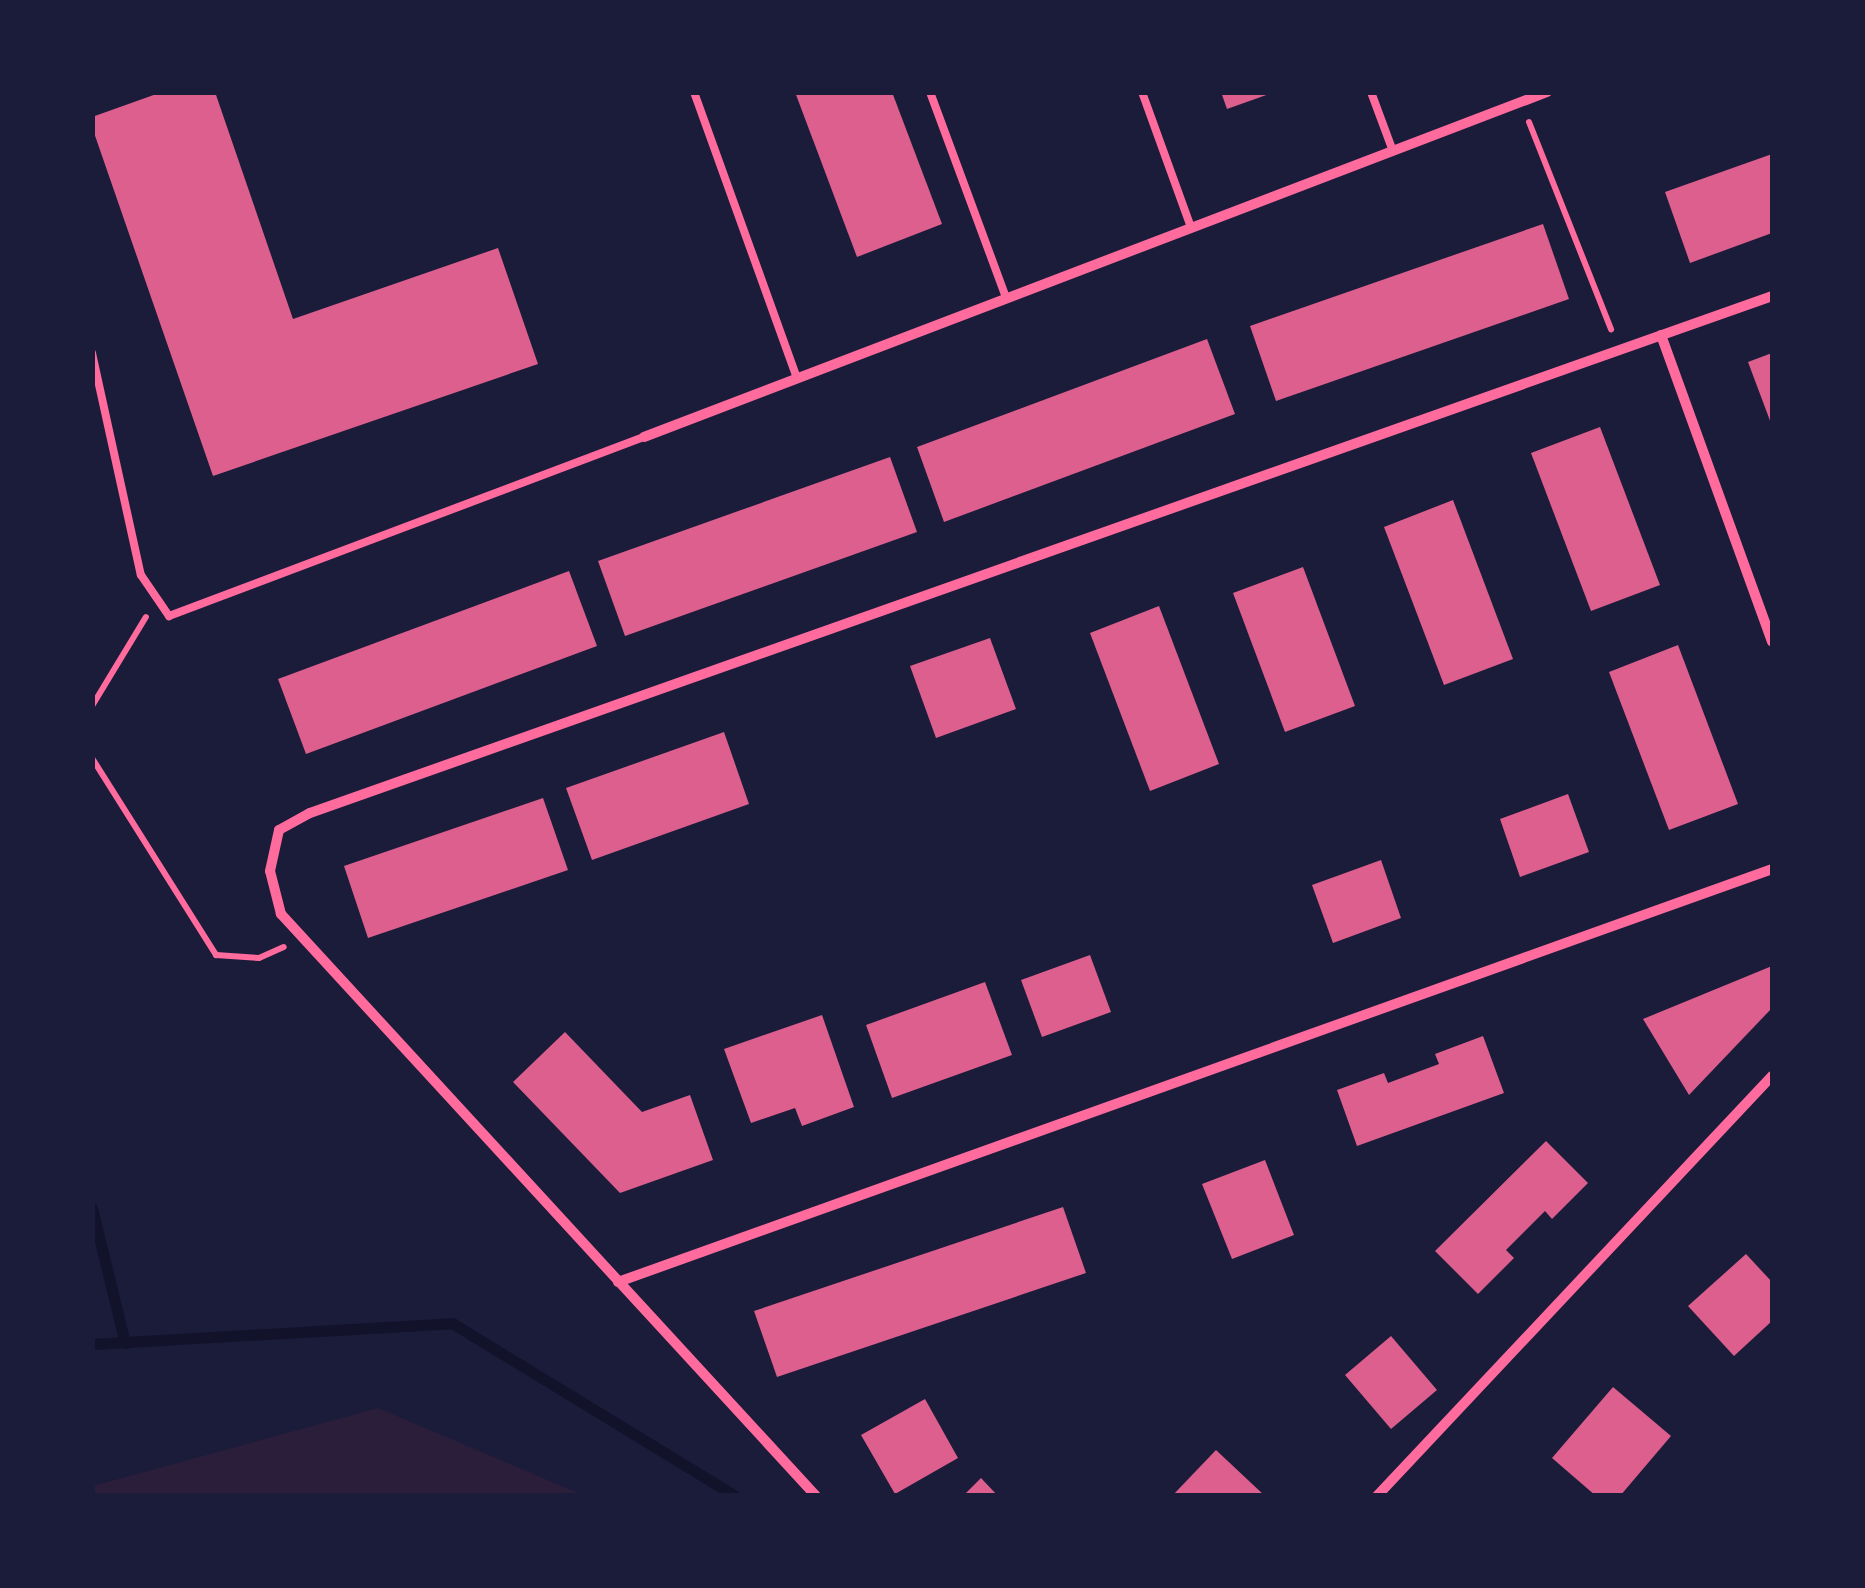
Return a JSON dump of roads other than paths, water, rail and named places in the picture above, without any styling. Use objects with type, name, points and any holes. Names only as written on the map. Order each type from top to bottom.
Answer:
[{"type":"street","points":[[644,436],[1547,92]]},
{"type":"street","points":[[816,1496],[281,914],[270,871],[279,830],[310,813],[1772,296]]},
{"type":"street","points":[[1660,335],[1772,642]]},
{"type":"street","points":[[618,1282],[1772,869]]},
{"type":"street","points":[[1377,1496],[1772,1076]]},
{"type":"lane","points":[[694,92],[797,378]]},
{"type":"lane","points":[[930,92],[1006,298]]},
{"type":"lane","points":[[1142,92],[1191,228]]},
{"type":"lane","points":[[1371,92],[1394,151]]},
{"type":"lane","points":[[92,353],[142,576],[170,616],[644,436]]},
{"type":"waterway","points":[[92,1208],[125,1343]]},
{"type":"waterway","points":[[92,1344],[452,1323],[735,1496]]}]
